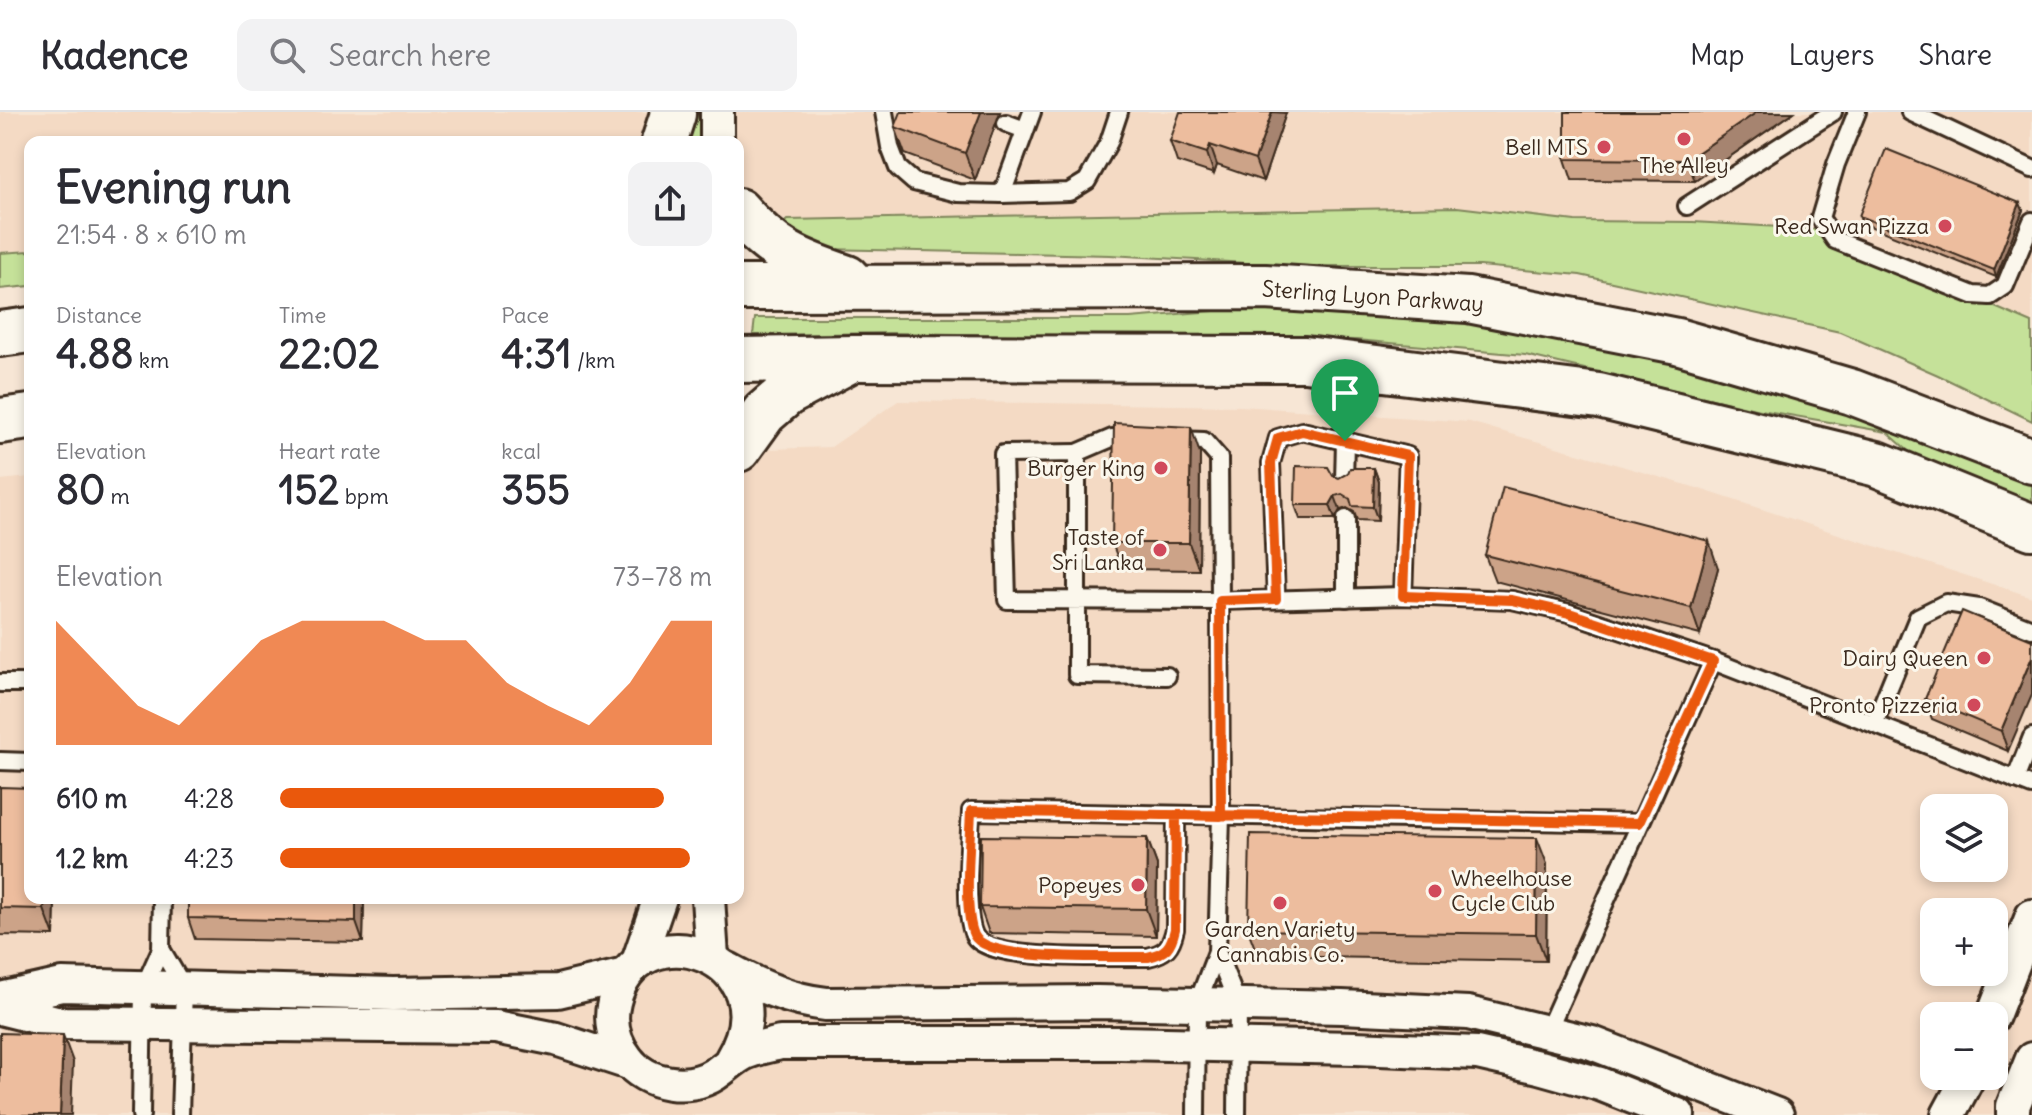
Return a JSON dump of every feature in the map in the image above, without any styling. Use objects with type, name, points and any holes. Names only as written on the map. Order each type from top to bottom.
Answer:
[{"type":"main road","points":[[744,218],[758,235],[798,262],[872,287]]},
{"type":"main road","name":"Sterling Lyon Parkway","points":[[744,288],[1265,287],[1468,300],[1677,341],[1852,392],[2032,461]]},
{"type":"main road","points":[[0,334],[24,331]]},
{"type":"main road","points":[[744,441],[764,413],[786,394],[854,358]]},
{"type":"main road","points":[[744,360],[1305,359],[1583,394],[1877,464],[2032,527]]},
{"type":"main road","points":[[0,421],[24,418]]},
{"type":"main road","points":[[1960,497],[2032,544]]},
{"type":"street","points":[[717,112],[717,136]]},
{"type":"street","points":[[629,1063],[619,1047],[612,1020],[616,992],[632,969],[658,904]]},
{"type":"street","points":[[0,1008],[60,1023],[496,1027],[556,1039],[629,1063],[648,1076],[670,1083],[693,1083],[714,1075],[731,1060],[742,1043],[747,1024],[746,1004],[739,985],[720,963],[709,904]]},
{"type":"street","points":[[1998,1002],[2032,916]]},
{"type":"street","points":[[0,999],[62,985],[393,994],[558,991],[632,969],[655,953],[674,949],[694,950],[758,986],[807,1002],[826,1004],[1197,1004],[1468,1013],[1592,1043],[1777,1115]]},
{"type":"street","points":[[731,1060],[780,1043],[1120,1043],[1477,1053],[1600,1084],[1678,1115]]},
{"type":"street","points":[[2013,1115],[2013,1106],[2032,1059]]},
{"type":"street","points":[[1948,1115],[1961,1090]]},
{"type":"lane","points":[[884,112],[890,147],[898,168],[914,182],[958,193],[1002,194],[1069,192],[1087,181],[1109,142],[1119,112]]},
{"type":"lane","points":[[1002,194],[1032,112]]},
{"type":"lane","points":[[1687,206],[1833,112]]},
{"type":"lane","points":[[1857,112],[1836,164],[1820,218],[1835,240],[1973,295],[1990,296],[2005,286],[2032,221]]},
{"type":"lane","points":[[1910,112],[2032,169]]},
{"type":"lane","points":[[1006,123],[1025,130]]},
{"type":"lane","points":[[1276,599],[1271,463],[1278,438],[1302,431],[1408,456],[1403,596]]},
{"type":"lane","points":[[1196,1115],[1197,1004],[1217,952],[1221,816],[1220,601],[1219,458],[1204,441],[1112,438],[1077,453],[1003,454],[1007,600],[1220,601],[1403,596],[1512,600],[1569,613],[1713,661],[2032,786]]},
{"type":"lane","points":[[1344,481],[1345,441]]},
{"type":"lane","points":[[1077,453],[1077,675],[1167,676]]},
{"type":"lane","points":[[1346,519],[1346,598]]},
{"type":"lane","points":[[1874,724],[1918,617],[1946,603],[1979,608],[2032,629]]},
{"type":"lane","points":[[1547,1032],[1713,661]]},
{"type":"lane","points":[[0,683],[24,683]]},
{"type":"lane","points":[[2015,780],[2032,737]]},
{"type":"lane","points":[[0,761],[24,762]]},
{"type":"lane","points":[[1176,815],[1175,929],[1172,944],[1162,954],[1118,957],[1000,952],[975,938],[969,918],[971,811],[1639,823]]},
{"type":"lane","points":[[141,1115],[143,989],[161,949],[162,904]]},
{"type":"lane","points":[[161,949],[184,988],[180,1115]]},
{"type":"lane","points":[[1217,952],[1238,1005],[1237,1115]]},
{"type":"shaded area","points":[[0,112],[673,112],[666,136],[24,136],[24,251],[0,253]]},
{"type":"shaded area","points":[[732,112],[2032,112],[2032,323],[1813,229],[1693,222],[1574,221],[1457,207],[767,218],[750,208],[744,195],[744,136],[734,136]]},
{"type":"shaded area","points":[[898,401],[1241,406],[1470,422],[1697,488],[2032,597],[2032,1115],[0,1115],[0,480],[24,478],[24,904],[744,904],[744,450],[831,447]]},
{"type":"green space","points":[[673,112],[717,112],[717,136],[673,136]]},
{"type":"green space","points":[[1457,207],[1575,221],[1693,222],[1813,229],[2032,323],[2032,421],[1840,332],[1580,275],[1480,266],[1297,266],[1110,255],[822,249],[775,231],[787,220]]},
{"type":"green space","points":[[24,251],[24,287],[0,289],[0,253]]},
{"type":"green space","points":[[1263,307],[1463,320],[1641,350],[2032,468],[2032,527],[1960,497],[1887,432],[1755,409],[1525,355],[1356,340],[891,333],[753,335],[755,318],[1130,318]]},
{"type":"building","points":[[901,112],[981,112],[965,153],[895,127]]},
{"type":"building","points":[[1180,112],[1272,112],[1255,160],[1210,145],[1207,153],[1170,141]]},
{"type":"building","points":[[1565,112],[1757,112],[1687,160],[1565,159]]},
{"type":"building","points":[[1886,149],[2020,203],[1994,270],[1859,216]]},
{"type":"building","points":[[1114,423],[1191,427],[1189,543],[1112,543]]},
{"type":"building","points":[[1296,466],[1328,467],[1333,476],[1339,478],[1350,468],[1374,468],[1373,507],[1352,506],[1350,499],[1342,494],[1335,496],[1330,505],[1295,505]]},
{"type":"building","points":[[1503,487],[1709,541],[1691,608],[1485,555]]},
{"type":"building","points":[[1962,611],[2032,640],[2032,657],[2001,731],[1925,699]]},
{"type":"building","points":[[0,787],[24,788],[24,904],[44,904],[44,909],[0,908]]},
{"type":"building","points":[[1250,834],[1537,838],[1536,934],[1248,930]]},
{"type":"building","points":[[981,836],[1147,838],[1146,909],[980,907]]},
{"type":"building","points":[[188,904],[356,904],[356,922],[188,918]]},
{"type":"building","points":[[0,1033],[63,1035],[60,1115],[0,1115]]},
{"type":"place","name":"The Alley","points":[[1684,139]]},
{"type":"place","name":"Bell MTS","points":[[1604,147]]},
{"type":"place","name":"Red Swan Pizza","points":[[1945,226]]},
{"type":"place","name":"Burger King","points":[[1161,468]]},
{"type":"place","name":"Taste of Sri Lanka","points":[[1160,550]]},
{"type":"place","name":"Dairy Queen","points":[[1984,658]]},
{"type":"place","name":"Pronto Pizzeria","points":[[1974,705]]},
{"type":"place","name":"Popeyes","points":[[1138,885]]},
{"type":"place","name":"Wheelhouse Cycle Club","points":[[1435,891]]},
{"type":"place","name":"Garden Variety Cannabis Co.","points":[[1280,903]]},
{"type":"route","points":[[1345,441],[1302,431],[1278,438],[1271,463],[1276,599],[1220,601],[1221,816],[1176,815],[1175,929],[1172,944],[1162,954],[1148,957],[1031,955],[988,948],[975,938],[969,918],[971,811],[1163,815],[1176,815],[1221,816],[1430,819],[1639,823],[1713,661],[1569,613],[1512,600],[1403,596],[1408,456],[1345,441]]}]
